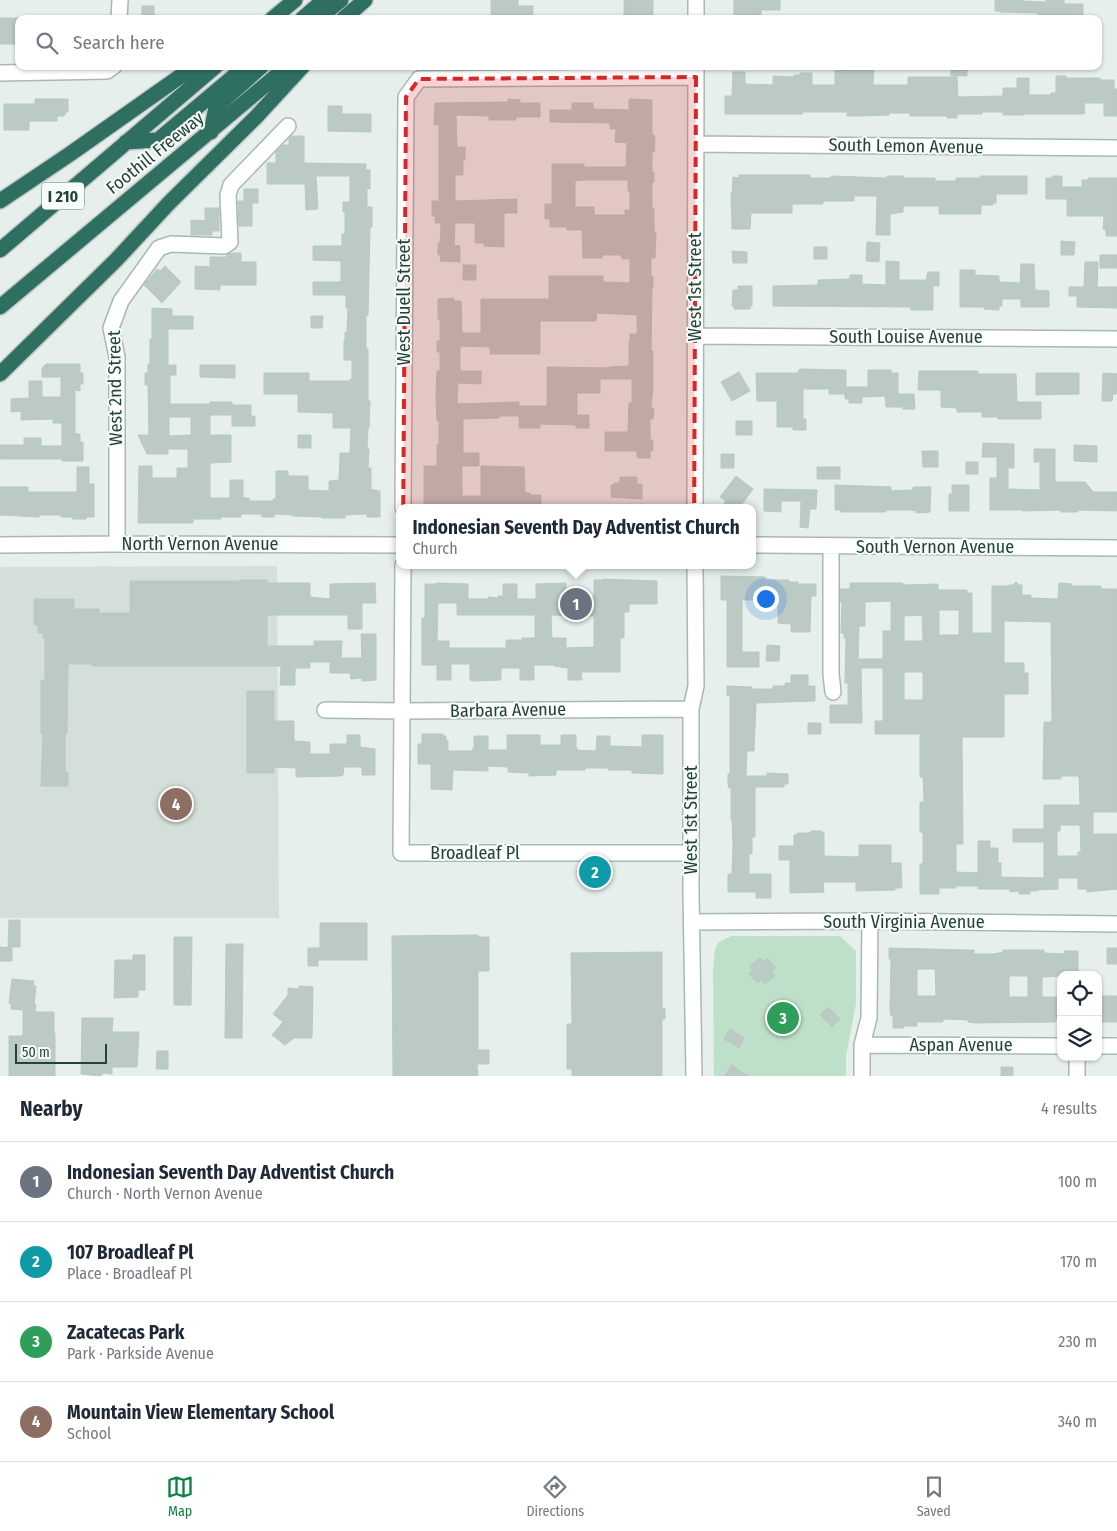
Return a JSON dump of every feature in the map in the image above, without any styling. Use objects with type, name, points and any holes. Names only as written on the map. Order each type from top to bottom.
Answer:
[{"type":"highway","points":[[277,15],[295,0]]},
{"type":"highway","points":[[307,15],[324,0]]},
{"type":"highway","points":[[323,15],[341,0]]},
{"type":"highway","points":[[348,15],[364,1]]},
{"type":"highway","points":[[351,15],[364,1]]},
{"type":"highway","points":[[0,201],[189,70]]},
{"type":"highway","name":"Foothill Freeway","points":[[0,250],[211,70]]},
{"type":"highway","points":[[126,142],[158,140],[241,70]]},
{"type":"highway","points":[[211,132],[216,107],[258,70]]},
{"type":"highway","name":"Foothill Freeway","points":[[0,307],[283,70]]},
{"type":"highway","points":[[0,374],[116,260],[168,203],[257,116],[299,70]]},
{"type":"street","points":[[119,15],[120,0]]},
{"type":"street","points":[[696,0],[696,15]]},
{"type":"street","points":[[0,73],[109,70]]},
{"type":"street","name":"West Duell Street","points":[[403,504],[406,96],[419,79],[696,72]]},
{"type":"street","name":"West 1st Street","points":[[694,504],[696,72]]},
{"type":"street","name":"West 2nd Street","points":[[117,544],[117,357],[111,328],[121,301],[159,248],[171,244],[224,246],[230,242],[228,195],[230,185],[288,126]]},
{"type":"street","name":"South Lemon Avenue","points":[[696,144],[1117,148]]},
{"type":"street","name":"South Louise Avenue","points":[[695,336],[1117,339]]},
{"type":"street","name":"North Vernon Avenue","points":[[0,545],[396,546]]},
{"type":"street","name":"South Vernon Avenue","points":[[756,545],[1117,548]]},
{"type":"street","points":[[830,546],[831,674],[833,692]]},
{"type":"street","points":[[401,711],[403,569]]},
{"type":"street","name":"West 1st Street","points":[[694,1076],[691,709],[696,686],[695,569]]},
{"type":"street","name":"Barbara Avenue","points":[[325,710],[691,709]]},
{"type":"street","name":"Broadleaf Pl","points":[[401,711],[401,853],[691,853]]},
{"type":"street","points":[[862,1076],[862,1045],[869,1018],[870,921]]},
{"type":"street","name":"South Virginia Avenue","points":[[692,922],[870,921],[1117,924]]},
{"type":"street","name":"Aspan Avenue","points":[[862,1045],[1057,1046]]},
{"type":"street","points":[[1102,1046],[1117,1046]]},
{"type":"street","points":[[1077,1061],[1077,1076]]},
{"type":"highlighted area","points":[[696,77],[694,545],[403,546],[406,97],[419,79]]},
{"type":"shaded area","points":[[277,566],[279,918],[0,918],[0,567]]},
{"type":"green space","points":[[731,936],[840,936],[856,951],[856,1004],[846,1056],[846,1076],[714,1076],[713,971],[715,949],[719,942]]},
{"type":"building","points":[[491,0],[518,0],[518,6],[533,6],[533,15],[491,15]]},
{"type":"building","points":[[653,0],[653,15],[624,15],[624,1]]},
{"type":"building","points":[[734,0],[780,0],[780,10],[761,10],[761,15],[734,15]]},
{"type":"building","points":[[995,0],[1046,2],[1046,0],[1064,0],[1064,4],[1083,4],[1083,15],[1038,15],[1038,13],[995,11]]},
{"type":"building","points":[[142,6],[154,6],[154,15],[142,15]]},
{"type":"building","points":[[0,18],[15,18],[15,44],[0,44]]},
{"type":"building","points":[[835,70],[874,70],[873,85],[908,85],[908,77],[957,77],[958,97],[1003,96],[1003,88],[1017,88],[1017,78],[1029,78],[1029,95],[1051,95],[1051,93],[1056,93],[1056,76],[1066,76],[1066,78],[1100,78],[1100,80],[1114,80],[1114,89],[1117,89],[1117,116],[1104,116],[1104,103],[1084,103],[1085,113],[1083,114],[1003,115],[1003,112],[982,112],[982,114],[957,114],[957,118],[947,118],[947,116],[910,116],[910,113],[860,116],[847,116],[847,112],[725,114],[725,96],[732,96],[733,72],[745,72],[745,84],[773,85],[773,76],[794,77],[794,75],[800,75],[800,73],[812,73],[812,85],[835,85]]},
{"type":"building","points":[[951,70],[967,70],[967,76],[951,76]]},
{"type":"building","points":[[35,99],[68,99],[68,112],[64,116],[57,116],[57,121],[29,121],[29,130],[4,130],[4,104],[35,104]]},
{"type":"building","points":[[508,99],[520,100],[520,103],[540,103],[540,117],[516,117],[516,120],[489,120],[489,116],[456,115],[457,147],[465,147],[465,160],[463,160],[463,175],[455,175],[455,201],[517,199],[517,213],[504,213],[504,247],[484,246],[484,243],[475,243],[475,223],[455,223],[454,245],[460,246],[460,262],[440,261],[441,255],[438,255],[438,243],[440,244],[441,223],[435,223],[435,216],[432,216],[432,201],[439,201],[439,125],[434,125],[435,103],[508,102]]},
{"type":"building","points":[[629,99],[652,100],[652,135],[654,135],[655,141],[654,152],[652,152],[654,182],[652,182],[652,208],[654,209],[654,232],[656,232],[655,258],[651,258],[651,276],[653,277],[651,351],[653,351],[653,387],[651,408],[654,408],[653,419],[650,419],[650,440],[653,440],[653,451],[650,451],[650,458],[637,458],[637,451],[605,451],[605,432],[628,432],[629,403],[632,403],[632,379],[600,379],[600,393],[577,393],[577,415],[589,415],[589,428],[576,428],[576,425],[540,424],[540,428],[519,428],[519,416],[463,419],[463,453],[479,453],[479,466],[462,466],[462,496],[481,496],[481,466],[524,467],[525,493],[541,495],[541,504],[424,504],[424,466],[437,466],[437,444],[439,444],[436,398],[437,371],[440,371],[440,352],[437,352],[437,341],[440,341],[438,299],[454,298],[454,301],[461,301],[462,333],[481,333],[481,299],[549,299],[549,276],[603,276],[603,282],[630,283],[630,259],[622,259],[621,255],[583,258],[582,230],[567,230],[567,227],[550,227],[550,219],[545,219],[545,204],[552,204],[552,164],[584,164],[584,167],[626,167],[627,143],[615,142],[616,129],[610,129],[610,123],[550,122],[550,110],[572,110],[572,103],[593,103],[593,109],[629,110]],"holes":[[[628,180],[630,210],[625,210],[625,215],[594,215],[594,207],[575,207],[575,181]],[[597,313],[637,315],[637,334],[630,334],[629,366],[609,368],[547,367],[547,406],[519,406],[519,402],[457,404],[458,383],[481,384],[481,371],[460,371],[460,346],[490,347],[490,354],[540,354],[540,321],[596,321]]]},
{"type":"building","points":[[328,106],[342,106],[342,114],[371,114],[371,132],[328,131]]},
{"type":"building","points":[[292,136],[304,136],[304,163],[366,164],[366,170],[370,170],[370,189],[367,188],[367,207],[372,207],[372,227],[370,227],[368,315],[366,315],[368,401],[370,401],[367,449],[369,449],[368,468],[371,468],[371,490],[380,491],[380,517],[367,517],[367,514],[345,515],[345,518],[322,518],[274,514],[274,517],[262,517],[262,514],[241,514],[241,517],[193,519],[193,523],[138,523],[139,466],[152,466],[152,478],[177,478],[177,468],[188,468],[188,449],[168,449],[168,454],[147,454],[138,435],[149,435],[148,385],[145,385],[145,373],[148,373],[148,364],[150,364],[152,308],[172,309],[172,316],[193,316],[193,329],[168,329],[168,365],[176,365],[176,375],[170,375],[170,404],[232,402],[232,405],[251,405],[251,416],[255,416],[255,426],[232,426],[232,415],[210,415],[210,435],[231,435],[231,462],[210,463],[210,498],[230,498],[230,480],[243,480],[243,498],[249,498],[249,501],[273,501],[273,499],[276,499],[276,471],[288,471],[288,476],[308,476],[308,490],[329,491],[329,481],[339,480],[340,453],[350,453],[351,428],[333,428],[333,413],[298,412],[298,394],[264,394],[264,373],[309,373],[309,381],[350,381],[352,379],[352,360],[344,360],[348,308],[346,308],[346,295],[313,295],[313,282],[341,282],[341,261],[313,260],[313,246],[342,246],[342,234],[345,234],[343,202],[350,202],[350,176],[316,176],[318,209],[306,210],[305,184],[267,184],[267,163],[276,163],[276,152],[283,145],[289,145],[289,138]],"holes":[[[169,417],[191,417],[191,435],[169,436]]]},
{"type":"building","points":[[739,175],[810,175],[810,178],[831,178],[831,176],[887,178],[887,176],[904,176],[904,178],[935,178],[935,181],[956,181],[956,178],[980,178],[980,176],[1027,176],[1027,194],[996,194],[996,203],[993,203],[993,205],[981,205],[981,214],[939,214],[939,206],[903,206],[903,212],[890,214],[890,235],[876,235],[877,196],[854,196],[854,201],[823,201],[823,204],[792,204],[792,213],[751,213],[750,229],[732,229],[731,193],[733,177],[739,178]]},
{"type":"building","points":[[1052,176],[1062,176],[1062,187],[1082,187],[1082,180],[1088,180],[1088,178],[1117,178],[1117,236],[1106,236],[1106,230],[1103,229],[1104,216],[1067,216],[1067,199],[1046,199],[1046,178],[1052,178]]},
{"type":"building","points":[[244,189],[258,189],[258,203],[252,203],[252,226],[239,226],[238,201],[244,201]]},
{"type":"building","points":[[205,208],[219,208],[219,231],[212,231],[212,235],[191,235],[191,220],[205,221]]},
{"type":"building","points":[[1061,241],[1075,242],[1074,255],[1061,255]]},
{"type":"building","points":[[867,242],[880,243],[879,262],[866,261]]},
{"type":"building","points":[[814,247],[827,247],[827,259],[814,259]]},
{"type":"building","points":[[732,251],[747,252],[747,263],[733,263]]},
{"type":"building","points":[[241,253],[241,262],[256,262],[256,285],[220,285],[220,290],[195,289],[195,266],[210,267],[210,257],[227,257],[227,254]]},
{"type":"building","points":[[1100,255],[1117,255],[1117,268],[1100,268]]},
{"type":"building","points":[[886,261],[899,262],[899,280],[926,280],[928,272],[939,272],[939,286],[933,286],[933,310],[911,310],[911,307],[773,306],[773,286],[818,285],[818,280],[850,279],[850,275],[862,275],[862,284],[886,285]]},
{"type":"building","points":[[1085,262],[1098,262],[1097,287],[1117,287],[1117,308],[1077,307],[1077,296],[1069,296],[1069,287],[1084,287]]},
{"type":"building","points":[[1021,264],[1034,264],[1035,290],[1049,291],[1049,307],[1021,307],[1021,299],[1002,299],[1002,306],[999,306],[999,310],[984,309],[984,307],[960,307],[960,270],[975,270],[975,275],[999,276],[999,282],[1020,283]]},
{"type":"building","points":[[463,265],[476,265],[476,280],[463,280]]},
{"type":"building","points":[[165,266],[181,282],[162,303],[144,285],[157,269],[160,271]]},
{"type":"building","points":[[738,286],[752,286],[752,306],[750,306],[750,309],[734,309],[734,306],[732,306],[733,290],[738,290]]},
{"type":"building","points":[[311,316],[323,316],[322,328],[311,328]]},
{"type":"building","points":[[46,364],[80,364],[80,373],[83,373],[83,384],[80,384],[80,391],[75,390],[75,434],[80,434],[80,442],[83,442],[83,461],[0,459],[0,445],[24,445],[24,438],[41,438],[41,446],[62,446],[62,423],[53,423],[53,419],[21,420],[21,411],[11,412],[11,399],[29,398],[29,381],[42,381],[42,397],[61,397],[61,377],[42,377],[42,368]]},
{"type":"building","points":[[200,365],[235,365],[235,378],[200,377]]},
{"type":"building","points":[[800,369],[846,370],[846,387],[868,387],[868,370],[891,370],[891,373],[898,373],[898,394],[914,394],[915,409],[886,407],[885,396],[862,397],[862,403],[849,403],[849,399],[845,399],[845,394],[829,394],[829,389],[803,389],[803,419],[806,419],[806,430],[793,430],[793,427],[777,427],[777,401],[757,401],[756,373],[797,373]]},
{"type":"building","points":[[919,371],[978,371],[978,374],[1016,374],[1017,402],[1041,402],[1041,419],[998,419],[998,417],[982,417],[982,412],[957,412],[957,408],[941,407],[941,390],[918,390]]},
{"type":"building","points":[[739,372],[750,391],[732,401],[721,382]]},
{"type":"building","points":[[1036,373],[1079,373],[1079,394],[1036,395]]},
{"type":"building","points":[[1103,373],[1117,374],[1117,394],[1113,394],[1112,401],[1102,401]]},
{"type":"building","points":[[736,421],[752,421],[752,435],[736,435]]},
{"type":"building","points":[[298,435],[311,435],[311,448],[298,448]]},
{"type":"building","points":[[983,443],[1014,444],[1014,468],[1008,468],[1008,489],[1040,490],[1040,462],[1034,462],[1034,449],[1055,449],[1055,482],[1085,482],[1093,492],[1117,492],[1117,511],[990,510],[990,478],[997,478],[997,457],[982,457]]},
{"type":"building","points":[[1074,445],[1097,446],[1097,462],[1074,461]]},
{"type":"building","points":[[922,451],[938,451],[938,467],[923,467]]},
{"type":"building","points":[[721,454],[734,454],[734,468],[721,468]]},
{"type":"building","points":[[966,462],[978,462],[978,474],[966,474]]},
{"type":"building","points":[[77,467],[89,467],[89,484],[94,484],[94,517],[72,519],[72,517],[61,517],[61,515],[39,515],[39,517],[0,515],[0,487],[28,487],[28,492],[77,492]]},
{"type":"building","points":[[817,467],[840,467],[840,479],[817,479]]},
{"type":"building","points":[[736,476],[753,489],[742,504],[725,504],[726,501],[720,497]]},
{"type":"building","points":[[620,477],[637,477],[637,484],[642,484],[642,499],[611,497],[611,485],[620,483]]},
{"type":"building","points":[[835,485],[891,487],[891,491],[913,490],[913,487],[931,487],[930,512],[916,513],[916,511],[910,510],[886,510],[886,512],[841,512],[841,510],[835,510]]},
{"type":"building","points":[[952,485],[969,485],[969,511],[949,511],[949,494],[952,494]]},
{"type":"building","points":[[764,489],[817,490],[816,509],[810,509],[808,528],[800,527],[801,501],[781,501],[781,512],[764,511]]},
{"type":"building","points":[[721,576],[765,577],[765,580],[789,580],[789,582],[798,582],[798,584],[816,584],[816,596],[811,596],[810,632],[791,632],[791,624],[778,623],[778,600],[742,600],[742,652],[759,652],[759,667],[727,667],[727,600],[721,600]]},
{"type":"building","points":[[267,580],[267,583],[310,583],[310,597],[330,599],[330,584],[375,583],[376,603],[362,603],[362,629],[348,629],[348,615],[267,615],[267,646],[314,646],[314,641],[342,641],[341,658],[362,658],[361,634],[376,634],[376,680],[362,681],[362,678],[351,679],[350,673],[330,673],[330,662],[310,662],[310,668],[297,668],[295,670],[295,685],[280,685],[281,666],[92,666],[92,664],[68,664],[65,772],[68,772],[68,786],[41,786],[43,734],[41,734],[41,680],[45,680],[45,638],[43,638],[43,633],[38,633],[38,625],[34,625],[34,599],[74,599],[74,609],[99,609],[99,613],[130,613],[130,581]]},
{"type":"building","points":[[594,580],[657,581],[657,604],[629,604],[629,612],[624,612],[624,638],[620,638],[620,672],[581,672],[582,680],[568,680],[568,668],[554,665],[534,665],[534,680],[520,680],[520,668],[501,668],[501,680],[474,681],[470,680],[470,664],[451,664],[451,680],[437,680],[437,665],[422,665],[422,618],[425,618],[425,584],[468,584],[468,599],[488,599],[488,597],[498,598],[498,596],[503,596],[503,584],[517,584],[517,599],[536,599],[536,584],[566,583],[566,596],[594,597]],"holes":[[[438,603],[457,603],[457,615],[535,615],[535,638],[506,640],[506,648],[449,648],[449,641],[437,641]],[[551,615],[594,616],[594,647],[566,648],[566,638],[552,638]]]},
{"type":"building","points":[[1016,582],[1022,585],[1022,595],[1031,595],[1031,598],[1058,599],[1059,583],[1072,584],[1072,586],[1101,586],[1101,589],[1117,589],[1117,812],[1093,812],[1093,834],[1117,834],[1117,889],[1087,892],[1087,889],[1078,889],[1078,878],[1058,878],[1058,889],[1030,891],[1030,894],[1019,894],[1019,891],[1010,892],[1010,889],[978,889],[978,886],[956,886],[956,888],[939,888],[939,894],[920,894],[920,864],[923,864],[923,832],[920,832],[920,802],[924,802],[923,777],[920,777],[920,734],[875,734],[875,721],[883,721],[883,668],[861,668],[862,723],[830,723],[830,705],[848,705],[848,683],[845,683],[846,638],[844,638],[844,633],[841,633],[842,602],[840,602],[840,589],[850,589],[850,583],[903,583],[903,585],[938,584],[938,590],[967,590],[967,593],[972,593],[972,633],[992,633],[992,586],[1013,585]],"holes":[[[891,601],[891,631],[883,631],[883,659],[858,659],[859,626],[865,626],[865,602]],[[939,610],[959,610],[959,635],[939,635]],[[922,615],[923,641],[904,641],[904,616]],[[1004,621],[1051,622],[1052,722],[1044,722],[1043,779],[1079,776],[1080,805],[1044,805],[1044,829],[1013,829],[1013,842],[1044,842],[1044,878],[1001,877],[1001,863],[998,863],[998,848],[990,848],[990,841],[978,841],[978,873],[956,872],[956,844],[963,844],[962,737],[1004,737],[1004,694],[1028,694],[1028,673],[1024,673],[1024,663],[1004,663]],[[904,672],[923,672],[923,700],[904,700]],[[1060,825],[1080,825],[1081,852],[1078,852],[1078,856],[1057,856],[1057,831],[1060,831]]]},
{"type":"building","points":[[767,645],[780,646],[779,661],[766,661]]},
{"type":"building","points":[[791,675],[808,675],[808,686],[815,686],[815,701],[756,703],[754,751],[747,751],[746,776],[767,776],[767,773],[788,774],[788,784],[784,784],[784,787],[755,787],[755,837],[752,837],[752,854],[749,854],[749,874],[771,874],[771,898],[756,898],[756,892],[728,892],[728,874],[732,874],[733,846],[731,788],[728,785],[728,774],[730,774],[730,696],[727,696],[727,686],[773,689],[773,686],[785,686],[785,683],[791,683]]},
{"type":"building","points":[[247,691],[274,691],[274,721],[294,721],[294,741],[310,742],[310,754],[330,754],[330,744],[347,744],[347,735],[360,735],[360,747],[375,749],[375,775],[362,775],[362,767],[344,767],[343,775],[341,776],[296,777],[296,768],[274,767],[274,773],[247,773]]},
{"type":"building","points":[[808,723],[821,723],[821,734],[808,734]]},
{"type":"building","points":[[422,734],[443,734],[443,736],[446,736],[446,741],[448,741],[448,751],[472,751],[474,749],[474,736],[488,736],[488,750],[507,750],[507,735],[540,735],[540,745],[561,745],[561,735],[576,735],[577,750],[596,751],[597,736],[610,736],[610,746],[642,747],[642,735],[663,735],[663,774],[632,773],[632,770],[608,770],[608,768],[585,768],[585,770],[556,770],[556,775],[529,776],[529,773],[508,772],[508,767],[488,766],[488,771],[453,770],[452,790],[431,789],[431,764],[418,764],[418,744],[422,744]]},
{"type":"building","points":[[811,831],[822,831],[824,833],[824,856],[859,857],[859,845],[891,845],[891,863],[901,863],[902,888],[895,888],[895,890],[856,891],[856,882],[823,882],[824,892],[790,893],[790,860],[779,860],[779,846],[794,846],[794,835]]},
{"type":"building","points":[[586,862],[603,862],[604,884],[587,885]]},
{"type":"building","points":[[9,920],[20,920],[20,947],[8,947]]},
{"type":"building","points":[[320,923],[367,923],[367,960],[318,960],[318,966],[308,966],[308,948],[320,948]]},
{"type":"building","points":[[478,935],[478,937],[489,937],[489,971],[478,971],[478,1050],[489,1050],[489,1064],[477,1064],[478,1076],[393,1076],[392,936]]},
{"type":"building","points":[[174,937],[192,937],[191,1005],[174,1005]]},
{"type":"building","points":[[226,944],[243,944],[242,1038],[225,1038]]},
{"type":"building","points":[[0,947],[12,948],[12,961],[0,961]]},
{"type":"building","points":[[889,948],[974,950],[974,954],[994,954],[1003,952],[1003,950],[1044,950],[1044,953],[1064,954],[1064,951],[1078,951],[1078,971],[1057,971],[1057,976],[1042,977],[1042,997],[1057,997],[1057,1020],[1055,1022],[975,1023],[968,1022],[968,1020],[943,1019],[943,1022],[917,1022],[917,1026],[893,1028],[893,1016],[891,1016],[890,1009],[891,959],[889,959]],"holes":[[[917,969],[935,969],[936,996],[917,996]],[[1009,976],[1028,976],[1028,997],[1009,997]]]},
{"type":"building","points":[[1107,948],[1117,948],[1117,964],[1107,964]]},
{"type":"building","points":[[662,952],[662,1008],[665,1008],[665,1019],[662,1019],[662,1076],[572,1076],[572,1069],[567,1069],[567,1024],[572,1024],[571,953]]},
{"type":"building","points":[[133,955],[145,955],[145,990],[138,990],[138,997],[114,998],[115,960],[133,960]]},
{"type":"building","points":[[760,958],[763,962],[767,958],[776,968],[771,972],[775,976],[765,984],[762,980],[757,983],[749,974],[753,970],[750,966]]},
{"type":"building","points":[[12,979],[34,981],[33,986],[36,986],[35,1012],[54,1012],[55,1076],[9,1076],[9,1036],[23,1036],[23,1010],[11,1009],[11,1003],[9,1003]]},
{"type":"building","points":[[299,986],[313,987],[312,1038],[294,1038],[285,1045],[272,1035],[283,1022],[273,1014],[288,995],[288,988],[299,989]]},
{"type":"building","points":[[1102,996],[1117,996],[1117,1022],[1102,1022]]},
{"type":"building","points":[[828,1007],[840,1019],[832,1027],[820,1015]]},
{"type":"building","points":[[82,1018],[113,1018],[112,1032],[139,1032],[137,1067],[112,1067],[112,1074],[104,1073],[100,1076],[81,1074]]},
{"type":"building","points":[[730,1029],[744,1038],[739,1048],[724,1039]]},
{"type":"building","points":[[157,1051],[168,1051],[168,1069],[156,1069]]},
{"type":"building","points":[[732,1065],[748,1076],[724,1076]]},
{"type":"building","points":[[1001,1067],[1013,1067],[1013,1076],[1001,1076]]},
{"type":"place","name":"Indonesian Seventh Day Adventist Church","points":[[576,604]]},
{"type":"place","name":"Mountain View Elementary School","points":[[176,804]]},
{"type":"place","name":"107 Broadleaf Pl","points":[[595,872]]},
{"type":"place","name":"Zacatecas Park","points":[[783,1018]]}]
